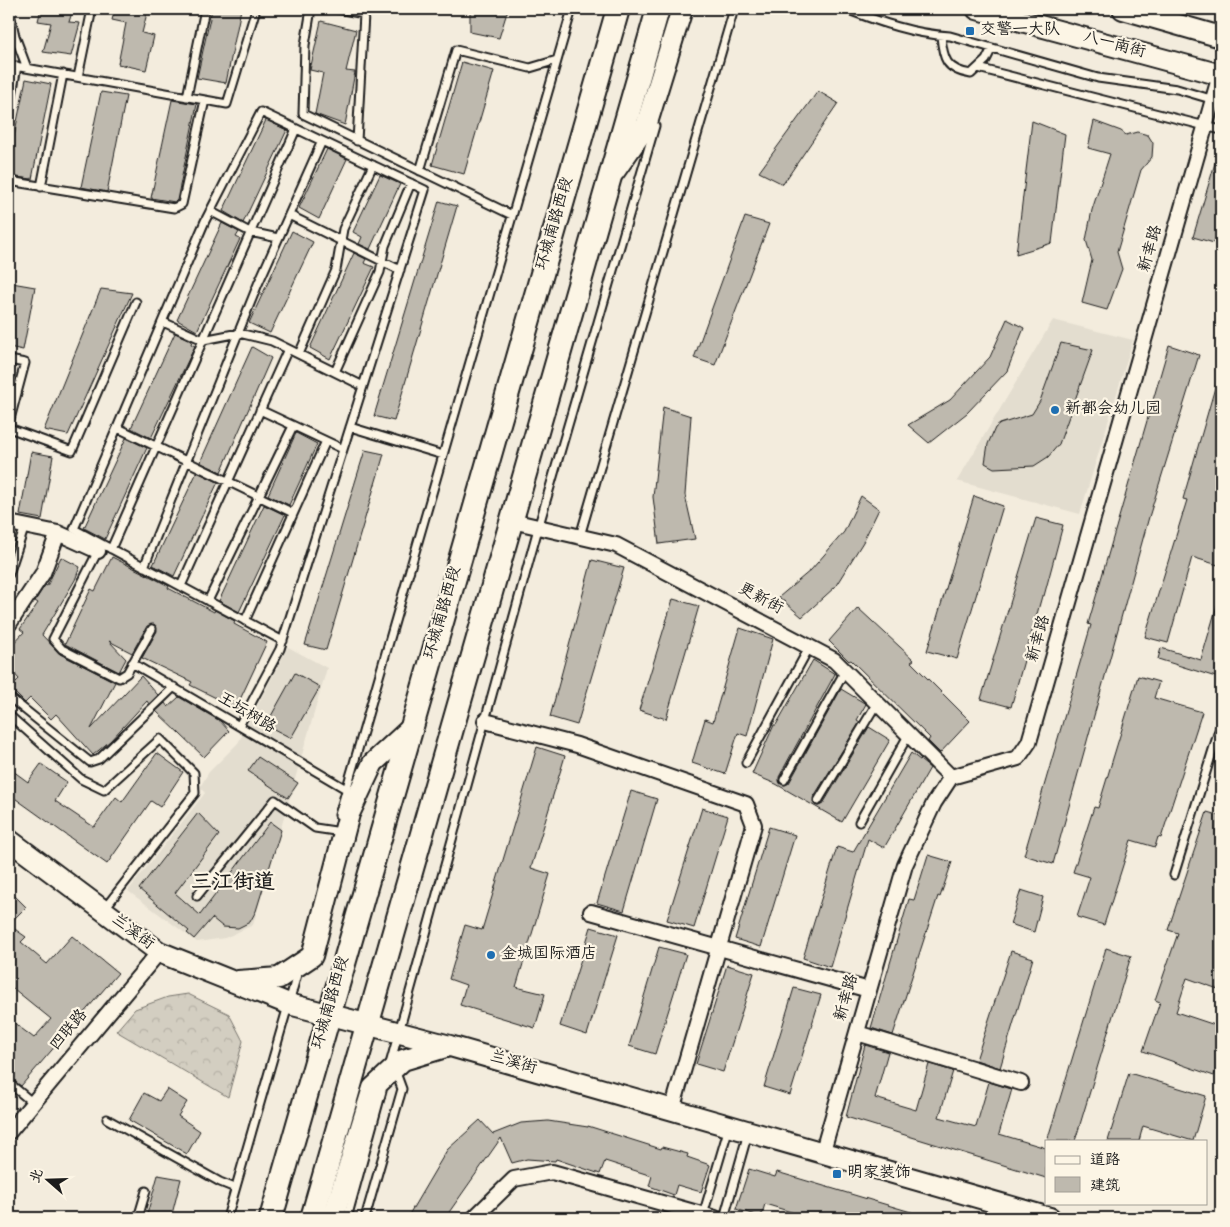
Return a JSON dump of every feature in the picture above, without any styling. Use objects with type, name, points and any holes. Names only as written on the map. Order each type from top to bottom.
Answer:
[{"type":"main road","name":"环城南路西段","points":[[271,1218],[618,9]]},
{"type":"main road","points":[[312,1218],[658,9]]},
{"type":"street","points":[[610,178],[646,126],[682,9]]},
{"type":"street","name":"八一南街","points":[[977,9],[1221,75]]},
{"type":"street","points":[[1123,9],[1153,13],[1221,37]]},
{"type":"street","name":"新幸路","points":[[822,1154],[905,865],[934,803],[951,777],[1018,758],[1029,742],[1205,128],[1217,100],[1221,75]]},
{"type":"street","name":"更新街","points":[[512,521],[616,545],[810,646],[834,660],[846,671],[951,777]]},
{"type":"street","points":[[9,523],[58,533],[104,550]]},
{"type":"street","points":[[9,624],[43,573],[58,533]]},
{"type":"street","points":[[485,721],[577,745],[746,804],[754,825],[672,1110]]},
{"type":"street","points":[[230,981],[279,978],[301,959],[312,956],[349,814],[374,763],[411,728]]},
{"type":"street","name":"兰溪街","points":[[9,840],[159,952],[289,1004],[328,1016],[450,1046],[748,1133],[1050,1218]]},
{"type":"street","points":[[590,912],[869,990]]},
{"type":"street","name":"四联路","points":[[9,1132],[159,952]]},
{"type":"street","points":[[857,1033],[1021,1082]]},
{"type":"street","points":[[333,1218],[373,1088],[403,1060],[450,1046]]},
{"type":"street","points":[[474,1218],[514,1179],[552,1172],[709,1217]]},
{"type":"lane","points":[[9,9],[15,36],[28,68]]},
{"type":"lane","points":[[78,77],[92,9]]},
{"type":"lane","points":[[187,97],[205,9]]},
{"type":"lane","points":[[9,65],[227,104],[256,9]]},
{"type":"lane","points":[[311,9],[305,45],[302,114],[512,215]]},
{"type":"lane","points":[[338,9],[364,14],[357,141]]},
{"type":"lane","points":[[332,841],[572,9]]},
{"type":"lane","points":[[347,1218],[390,1072],[539,526],[689,9]]},
{"type":"lane","points":[[580,536],[734,9]]},
{"type":"lane","points":[[846,9],[883,24],[992,48],[1098,78],[1177,89],[1217,100]]},
{"type":"lane","points":[[941,36],[942,51],[950,68],[956,72],[971,74],[986,60],[992,48]]},
{"type":"lane","points":[[420,171],[456,50],[530,68],[557,60]]},
{"type":"lane","points":[[9,114],[18,66]]},
{"type":"lane","points":[[978,68],[1205,128],[1221,130]]},
{"type":"lane","points":[[41,187],[63,74]]},
{"type":"lane","points":[[9,181],[174,208],[182,204],[205,100]]},
{"type":"lane","points":[[239,726],[283,641],[425,190],[261,112],[210,211],[74,529],[104,550],[144,567],[283,641]]},
{"type":"lane","points":[[152,629],[127,673],[119,678],[62,649],[53,639],[104,550],[156,447],[296,129]]},
{"type":"lane","points":[[144,567],[278,238],[322,141]]},
{"type":"lane","points":[[299,354],[336,270],[343,229],[373,165]]},
{"type":"lane","points":[[335,372],[380,272],[385,246],[411,184]]},
{"type":"lane","points":[[210,211],[250,232],[278,238]]},
{"type":"lane","points":[[289,215],[400,270]]},
{"type":"lane","points":[[9,428],[72,451],[136,302]]},
{"type":"lane","points":[[163,322],[203,340],[239,333],[272,341],[363,386]]},
{"type":"lane","points":[[181,586],[288,349]]},
{"type":"lane","points":[[9,360],[25,363],[9,423]]},
{"type":"lane","points":[[260,410],[343,449]]},
{"type":"lane","points":[[208,601],[293,426]]},
{"type":"lane","points":[[350,427],[443,455]]},
{"type":"lane","points":[[118,428],[293,513]]},
{"type":"lane","points":[[245,621],[326,441]]},
{"type":"lane","points":[[9,574],[25,526]]},
{"type":"lane","points":[[746,763],[810,646]]},
{"type":"lane","name":"王坛树路","points":[[132,663],[346,789]]},
{"type":"lane","points":[[784,780],[846,671]]},
{"type":"lane","points":[[9,697],[90,762],[99,758],[174,687]]},
{"type":"lane","points":[[818,801],[877,703]]},
{"type":"lane","points":[[9,715],[81,779],[104,790],[160,739],[194,773],[195,793],[103,911]]},
{"type":"lane","points":[[1174,874],[1221,724]]},
{"type":"lane","points":[[859,822],[909,734]]},
{"type":"lane","points":[[198,896],[275,800],[315,828],[335,831]]},
{"type":"lane","points":[[226,1218],[301,959]]},
{"type":"lane","points":[[365,1218],[402,1090],[390,1072]]},
{"type":"lane","points":[[9,1083],[34,1103]]},
{"type":"lane","points":[[107,1119],[235,1188]]},
{"type":"lane","points":[[709,1217],[729,1127]]},
{"type":"lane","points":[[724,1218],[748,1133]]},
{"type":"lane","points":[[138,1218],[146,1191]]},
{"type":"shaded area","name":"新都会幼儿园","points":[[1053,320],[1133,340],[1080,514],[957,481]]},
{"type":"shaded area","points":[[288,647],[327,668],[253,925],[225,938],[197,942],[128,891],[205,793],[200,787],[209,772],[238,743]]},
{"type":"green space","points":[[188,994],[229,1014],[243,1041],[228,1097],[116,1031],[135,1009],[168,997]]},
{"type":"building","points":[[41,9],[73,9],[69,22],[80,23],[71,56],[43,52],[51,23],[38,21]]},
{"type":"building","points":[[115,9],[148,9],[142,33],[154,36],[146,70],[118,64],[126,23],[112,20]]},
{"type":"building","points":[[212,9],[241,9],[226,83],[197,78]]},
{"type":"building","points":[[470,9],[508,9],[499,38],[470,32]]},
{"type":"building","points":[[321,21],[356,30],[346,71],[355,72],[345,125],[315,114],[323,73],[310,70]]},
{"type":"building","points":[[462,62],[494,71],[464,174],[432,165]]},
{"type":"building","points":[[26,79],[51,84],[32,179],[9,176],[9,160]]},
{"type":"building","points":[[818,91],[838,103],[783,184],[759,172]]},
{"type":"building","points":[[101,92],[126,96],[107,192],[81,187]]},
{"type":"building","points":[[172,100],[197,104],[177,200],[175,202],[151,198]]},
{"type":"building","points":[[266,120],[287,130],[243,223],[223,211]]},
{"type":"building","points":[[1032,121],[1065,134],[1052,243],[1016,254]]},
{"type":"building","points":[[1094,121],[1121,131],[1126,135],[1137,132],[1148,135],[1153,143],[1152,157],[1141,170],[1117,252],[1122,269],[1107,310],[1082,303],[1092,260],[1086,240],[1092,210],[1110,154],[1088,148]]},
{"type":"building","points":[[327,149],[347,159],[319,219],[299,208]]},
{"type":"building","points":[[1218,153],[1221,154],[1221,245],[1193,237]]},
{"type":"building","points":[[380,175],[400,184],[370,249],[359,244],[362,237],[353,232]]},
{"type":"building","points":[[439,201],[457,206],[394,421],[374,416]]},
{"type":"building","points":[[745,217],[769,224],[715,365],[694,358]]},
{"type":"building","points":[[222,223],[239,232],[236,237],[240,239],[197,331],[177,320]]},
{"type":"building","points":[[292,231],[313,242],[270,333],[249,323]]},
{"type":"building","points":[[354,253],[366,259],[364,263],[374,267],[330,359],[310,348]]},
{"type":"building","points":[[12,283],[35,287],[23,350],[9,347],[9,303]]},
{"type":"building","points":[[101,289],[132,293],[68,435],[44,430]]},
{"type":"building","points":[[1007,319],[1024,328],[1007,371],[967,413],[929,443],[908,425],[950,400],[990,357]]},
{"type":"building","points":[[175,333],[192,341],[191,344],[195,346],[151,438],[131,428]]},
{"type":"building","points":[[1061,343],[1093,350],[1059,444],[1048,457],[1034,466],[994,468],[985,463],[988,444],[995,428],[1000,424],[1032,414],[1040,401]]},
{"type":"building","points":[[1169,345],[1199,355],[1149,517],[1053,864],[1024,855],[1091,625],[1088,624]]},
{"type":"building","points":[[252,347],[271,358],[221,472],[201,463],[202,458]]},
{"type":"building","points":[[1218,377],[1221,377],[1221,566],[1192,557],[1168,643],[1145,637],[1187,500],[1183,499]]},
{"type":"building","points":[[663,407],[691,416],[685,495],[695,539],[659,544],[653,497]]},
{"type":"building","points":[[296,433],[317,444],[289,505],[268,495]]},
{"type":"building","points":[[126,438],[147,448],[105,539],[84,528]]},
{"type":"building","points":[[365,450],[384,454],[326,650],[305,645]]},
{"type":"building","points":[[31,452],[53,456],[42,519],[20,515]]},
{"type":"building","points":[[197,472],[218,482],[174,576],[153,565]]},
{"type":"building","points":[[861,496],[879,509],[863,542],[835,587],[802,617],[779,597],[811,570],[844,532]]},
{"type":"building","points":[[974,496],[1003,506],[957,659],[927,651]]},
{"type":"building","points":[[264,505],[285,515],[239,612],[219,601]]},
{"type":"building","points":[[1036,518],[1063,525],[1011,707],[981,699]]},
{"type":"building","points":[[61,557],[80,567],[75,580],[42,635],[60,654],[115,682],[91,729],[141,676],[158,695],[149,704],[147,701],[110,741],[93,755],[56,714],[51,719],[30,698],[25,703],[10,688],[19,679],[9,668],[9,648],[24,632],[20,629],[38,603],[35,601],[45,585],[47,586]]},
{"type":"building","points":[[112,557],[169,586],[168,588],[214,612],[215,610],[235,621],[234,624],[267,642],[236,708],[190,685],[192,682],[142,658],[157,631],[154,624],[147,626],[132,653],[109,641],[126,659],[119,672],[65,644],[91,589],[95,591]]},
{"type":"building","points":[[592,560],[624,568],[577,725],[550,717]]},
{"type":"building","points":[[673,599],[699,606],[666,719],[639,710]]},
{"type":"building","points":[[1218,602],[1221,603],[1221,672],[1219,678],[1158,659],[1161,648],[1201,660]]},
{"type":"building","points":[[858,608],[914,660],[911,662],[970,721],[940,753],[928,741],[930,738],[851,660],[849,661],[829,641]]},
{"type":"building","points":[[740,628],[773,639],[747,736],[738,733],[725,774],[692,763],[705,719],[713,722]]},
{"type":"building","points":[[813,660],[835,674],[779,777],[780,783],[785,785],[789,783],[841,689],[866,704],[857,720],[860,722],[813,798],[814,804],[818,806],[823,804],[869,727],[890,740],[842,822],[776,784],[752,774],[774,725],[776,725]]},
{"type":"building","points":[[295,673],[320,687],[291,738],[266,725]]},
{"type":"building","points":[[1138,676],[1159,682],[1154,698],[1202,712],[1161,838],[1158,837],[1155,847],[1131,840],[1104,925],[1077,917],[1090,877],[1073,872],[1094,807],[1098,808]]},
{"type":"building","points":[[179,697],[220,721],[229,731],[204,757],[156,711],[165,703],[168,707]]},
{"type":"building","name":"金城国际酒店","points":[[537,747],[565,756],[531,868],[550,874],[516,987],[545,994],[535,1028],[460,1005],[466,985],[449,979],[465,925],[482,930]]},
{"type":"building","points":[[157,753],[183,772],[160,807],[151,801],[107,864],[9,794],[9,768],[28,782],[41,764],[67,782],[55,801],[94,827],[116,797],[122,802]]},
{"type":"building","points":[[911,753],[930,768],[884,848],[868,839],[830,967],[803,958],[837,847],[853,852]]},
{"type":"building","points":[[258,757],[298,783],[288,798],[248,771]]},
{"type":"building","points":[[631,791],[657,799],[624,911],[597,903]]},
{"type":"building","points":[[702,808],[728,816],[694,928],[667,920]]},
{"type":"building","points":[[1207,812],[1221,816],[1221,990],[1187,978],[1176,1012],[1221,1027],[1221,1055],[1214,1076],[1143,1051],[1160,1002],[1155,1000],[1178,933],[1168,930]]},
{"type":"building","points":[[198,813],[219,835],[175,893],[200,915],[270,822],[281,830],[256,911],[250,922],[238,928],[223,927],[212,918],[194,939],[187,933],[189,931],[139,889]]},
{"type":"building","points":[[769,827],[795,835],[761,947],[735,939]]},
{"type":"building","points":[[928,855],[952,862],[940,897],[938,896],[893,1035],[871,1028],[909,899],[914,900]]},
{"type":"building","points":[[9,890],[26,907],[9,924]]},
{"type":"building","points":[[1021,890],[1043,897],[1034,932],[1010,924]]},
{"type":"building","points":[[9,925],[26,937],[21,942],[47,964],[72,936],[118,973],[21,1086],[9,1078],[9,1019],[34,1038],[51,1019],[9,985]]},
{"type":"building","points":[[591,927],[618,935],[587,1035],[560,1026]]},
{"type":"building","points":[[659,947],[686,954],[655,1054],[629,1046]]},
{"type":"building","points":[[1106,948],[1131,956],[1075,1140],[1047,1140]]},
{"type":"building","points":[[1011,951],[1033,958],[1000,1068],[976,1060]]},
{"type":"building","points":[[727,965],[754,973],[723,1072],[696,1064]]},
{"type":"building","points":[[794,988],[821,995],[790,1095],[764,1087]]},
{"type":"building","points":[[865,1045],[888,1052],[875,1098],[916,1110],[929,1064],[953,1071],[939,1117],[976,1127],[989,1082],[1012,1089],[999,1134],[1045,1148],[1045,1178],[846,1117]]},
{"type":"building","points":[[1129,1073],[1206,1096],[1193,1140],[1143,1126],[1139,1140],[1108,1140]]},
{"type":"building","points":[[167,1089],[187,1102],[178,1116],[200,1131],[187,1154],[129,1120],[144,1093],[159,1101]]},
{"type":"building","points":[[480,1120],[493,1134],[521,1123],[548,1121],[588,1126],[661,1149],[662,1147],[688,1154],[687,1157],[710,1165],[701,1192],[677,1185],[674,1195],[649,1186],[652,1176],[605,1161],[600,1174],[556,1159],[555,1161],[527,1159],[512,1163],[501,1138],[445,1218],[407,1218],[447,1150]]},
{"type":"building","points":[[749,1169],[775,1177],[777,1172],[921,1215],[921,1218],[811,1218],[765,1204],[761,1217],[736,1209]]},
{"type":"building","points":[[158,1175],[181,1179],[171,1218],[146,1218]]},
{"type":"place","name":"交警一大队","points":[[970,31]]},
{"type":"place","name":"新都会幼儿园","points":[[1055,410]]},
{"type":"place","name":"金城国际酒店","points":[[491,955]]},
{"type":"place","name":"明家装饰","points":[[837,1174]]},
{"type":"district","name":"三江街道","points":[[233,884]]}]
